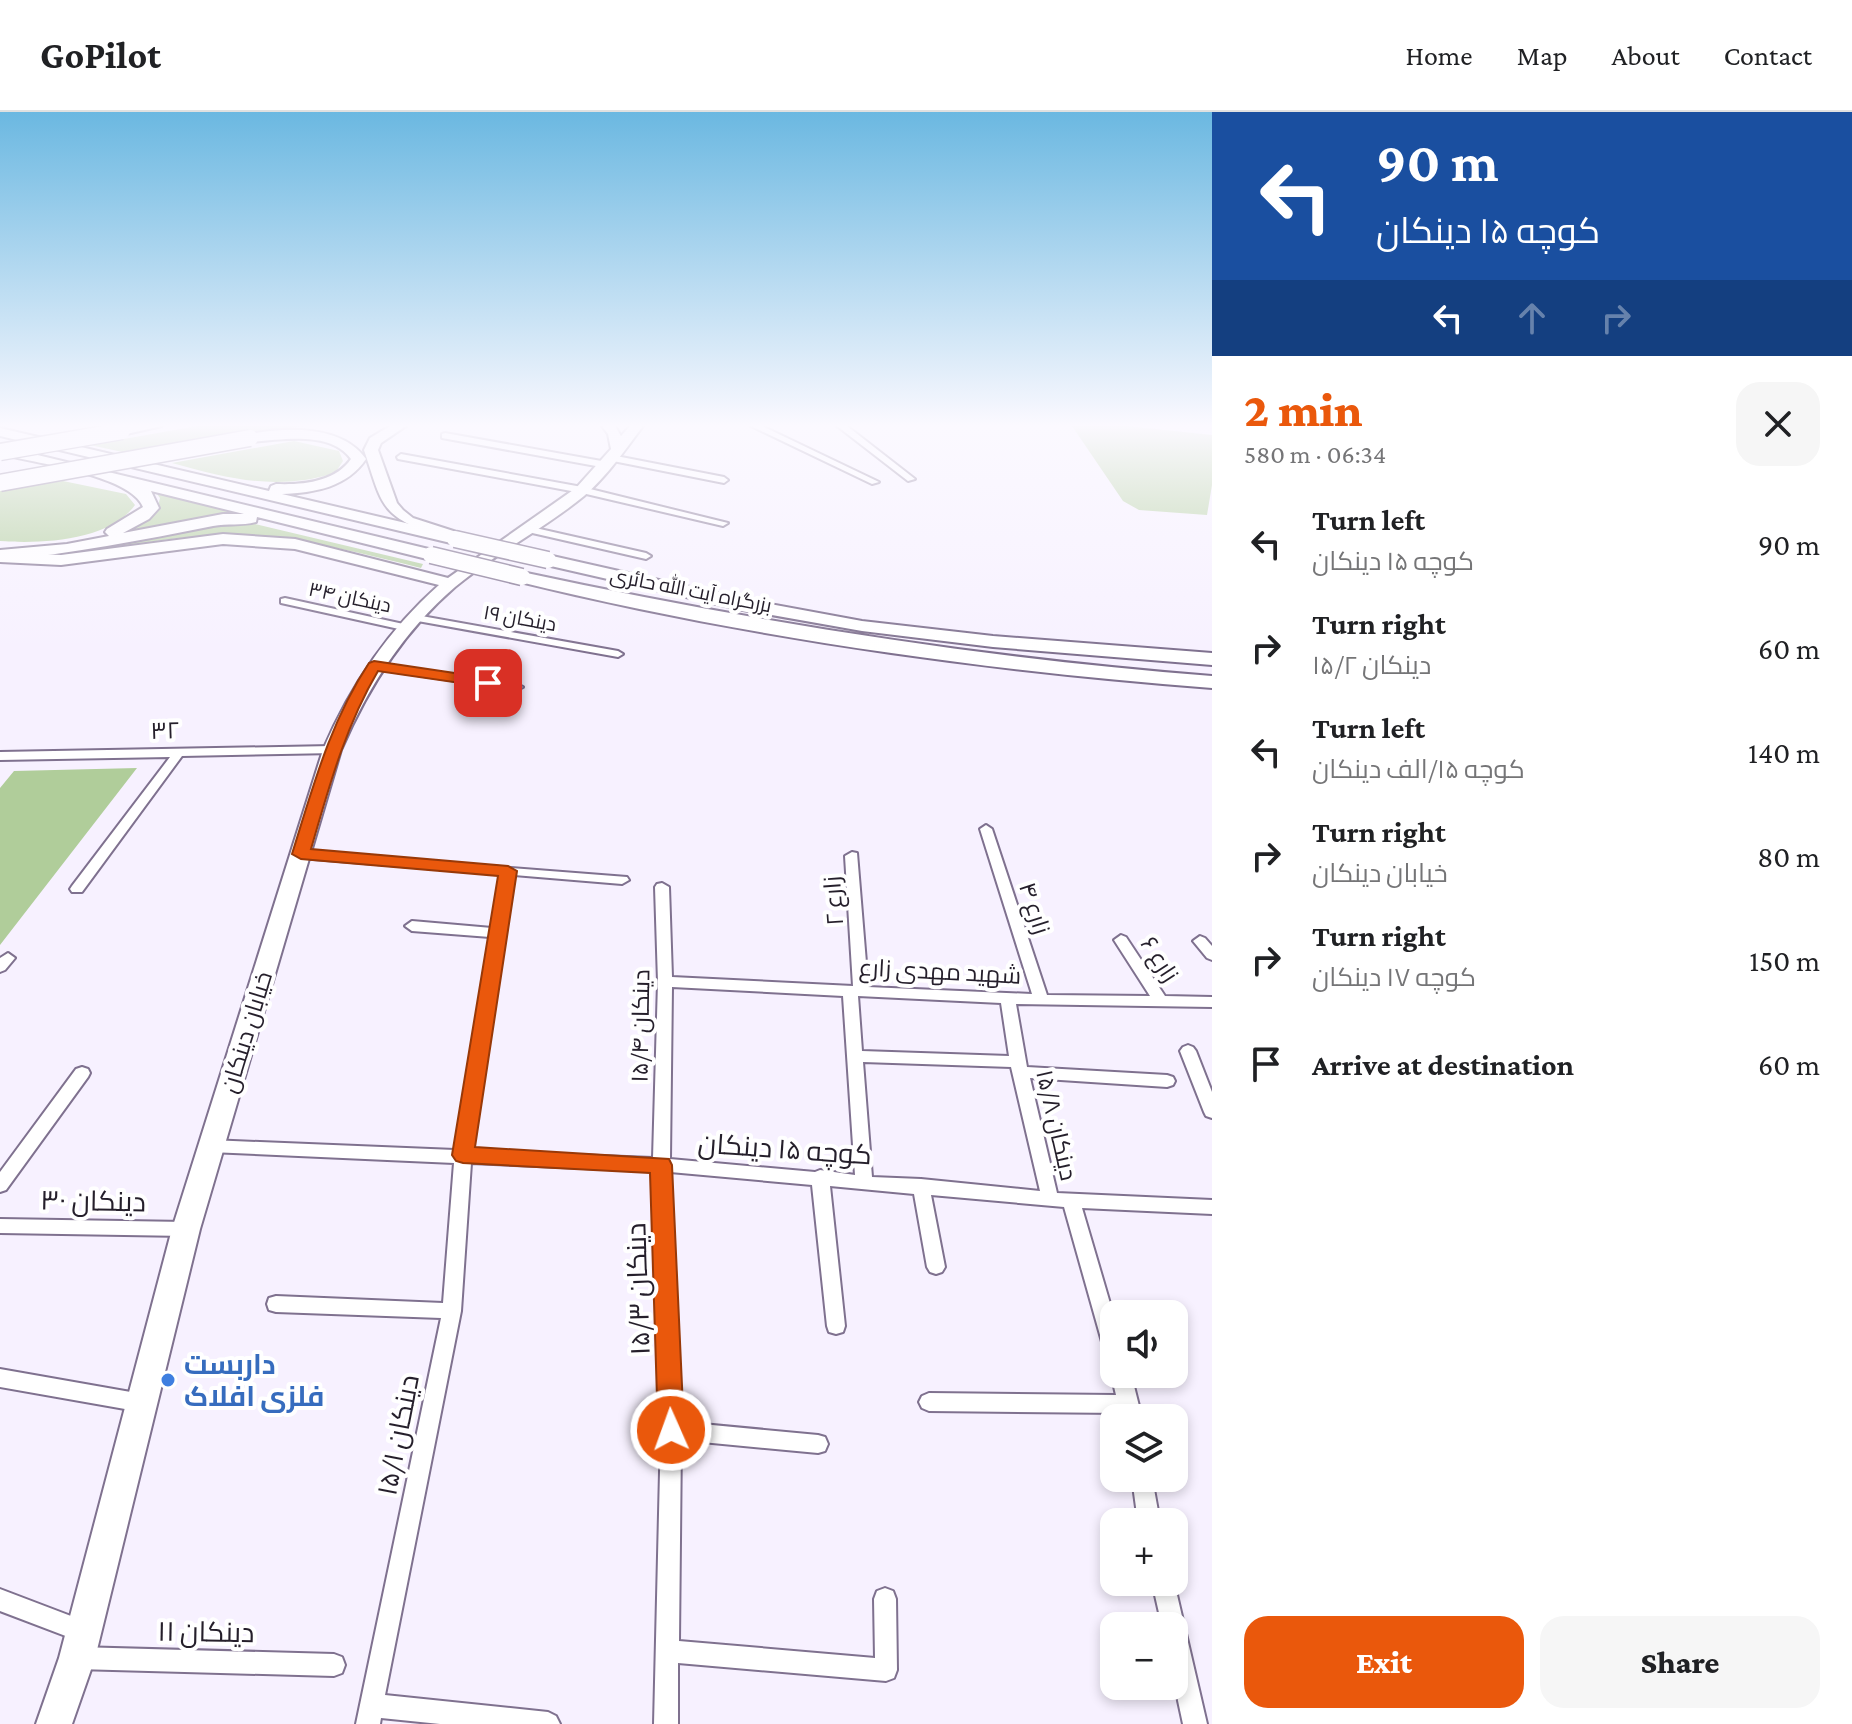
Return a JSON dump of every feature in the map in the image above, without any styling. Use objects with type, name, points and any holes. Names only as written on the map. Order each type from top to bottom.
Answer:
[{"type":"highway","points":[[0,546],[15,548],[54,544],[119,530],[151,508],[148,501]]},
{"type":"highway","name":"بزرگراه آیت الله حائری","points":[[219,501],[522,577],[705,617],[924,655],[1105,675],[1212,682]]},
{"type":"highway","name":"بزرگراه آیت الله حائری","points":[[294,501],[732,603],[861,625],[1010,644],[1212,659]]},
{"type":"highway","points":[[0,556],[67,549],[223,519],[254,519],[332,530]]},
{"type":"main road","points":[[389,501],[408,521],[491,548]]},
{"type":"main road","name":"خیابان دینکان","points":[[54,1724],[77,1658],[210,1146],[332,750],[350,706],[374,666],[451,583],[531,530],[568,501]]},
{"type":"main road","points":[[0,556],[61,560],[223,539],[295,544],[451,583]]},
{"type":"street","points":[[630,501],[723,523]]},
{"type":"street","points":[[531,530],[646,556]]},
{"type":"street","name":"۳۴ دینکان","points":[[285,601],[412,623]]},
{"type":"street","name":"۱۹ دینکان","points":[[412,623],[618,654]]},
{"type":"street","points":[[374,666],[517,687]]},
{"type":"street","name":"۳۲","points":[[0,756],[332,750]]},
{"type":"street","points":[[77,889],[180,751]]},
{"type":"street","name":"۴ زارع","points":[[986,829],[1041,1000]]},
{"type":"street","points":[[301,854],[622,880]]},
{"type":"street","name":"۲ زارع","points":[[852,856],[854,1056],[864,1181]]},
{"type":"street","name":"۱۵/۱ دینکان","points":[[370,1714],[452,1311],[463,1155],[508,871]]},
{"type":"street","name":"۱۵/۴ دینکان","points":[[661,1165],[665,982],[662,887]]},
{"type":"street","points":[[412,926],[498,933]]},
{"type":"street","name":"۶ زارع","points":[[1121,940],[1161,1002]]},
{"type":"street","points":[[1200,941],[1212,955]]},
{"type":"street","name":"شهید مهدی زارع","points":[[665,982],[1008,999],[1212,1002]]},
{"type":"street","name":"۱۵/۸ دینکان","points":[[1008,999],[1050,1198]]},
{"type":"street","points":[[1188,1051],[1212,1112]]},
{"type":"street","points":[[854,1056],[1167,1081]]},
{"type":"street","points":[[0,1185],[82,1073]]},
{"type":"street","name":"کوچه ۱۵ دینکان","points":[[210,1146],[661,1165],[1071,1201],[1212,1207]]},
{"type":"street","name":"۱۵/۳ دینکان","points":[[661,1165],[671,1430],[666,1724]]},
{"type":"street","points":[[820,1177],[836,1326]]},
{"type":"street","points":[[921,1186],[936,1267]]},
{"type":"street","points":[[1071,1201],[1100,1301]]},
{"type":"street","name":"۳۰ دینکان","points":[[0,1226],[186,1229]]},
{"type":"street","points":[[276,1304],[452,1311]]},
{"type":"street","points":[[0,1378],[142,1403]]},
{"type":"street","points":[[929,1402],[1100,1410]]},
{"type":"street","points":[[671,1430],[818,1444]]},
{"type":"street","points":[[667,1651],[886,1670],[885,1599]]},
{"type":"street","points":[[0,1600],[84,1632]]},
{"type":"street","name":"۱۱ دینکان","points":[[77,1658],[334,1665]]},
{"type":"street","points":[[1188,1693],[1195,1724]]},
{"type":"street","points":[[370,1714],[548,1724]]},
{"type":"green space","points":[[0,501],[132,501],[135,505],[124,517],[109,526],[74,538],[35,542],[0,541]]},
{"type":"green space","points":[[159,501],[198,501],[243,514],[162,524],[124,534],[157,510]]},
{"type":"green space","points":[[1123,501],[1209,501],[1207,515],[1139,510]]},
{"type":"green space","points":[[226,524],[255,524],[423,564],[421,568],[322,545],[247,535],[178,538],[46,555]]},
{"type":"green space","points":[[137,768],[0,945],[0,788],[14,771]]},
{"type":"place","name":"داربست فلزی افلاک","points":[[168,1380]]},
{"type":"route","points":[[488,683],[374,666],[350,706],[332,750],[301,854],[508,871],[463,1155],[661,1165],[671,1430]]}]
